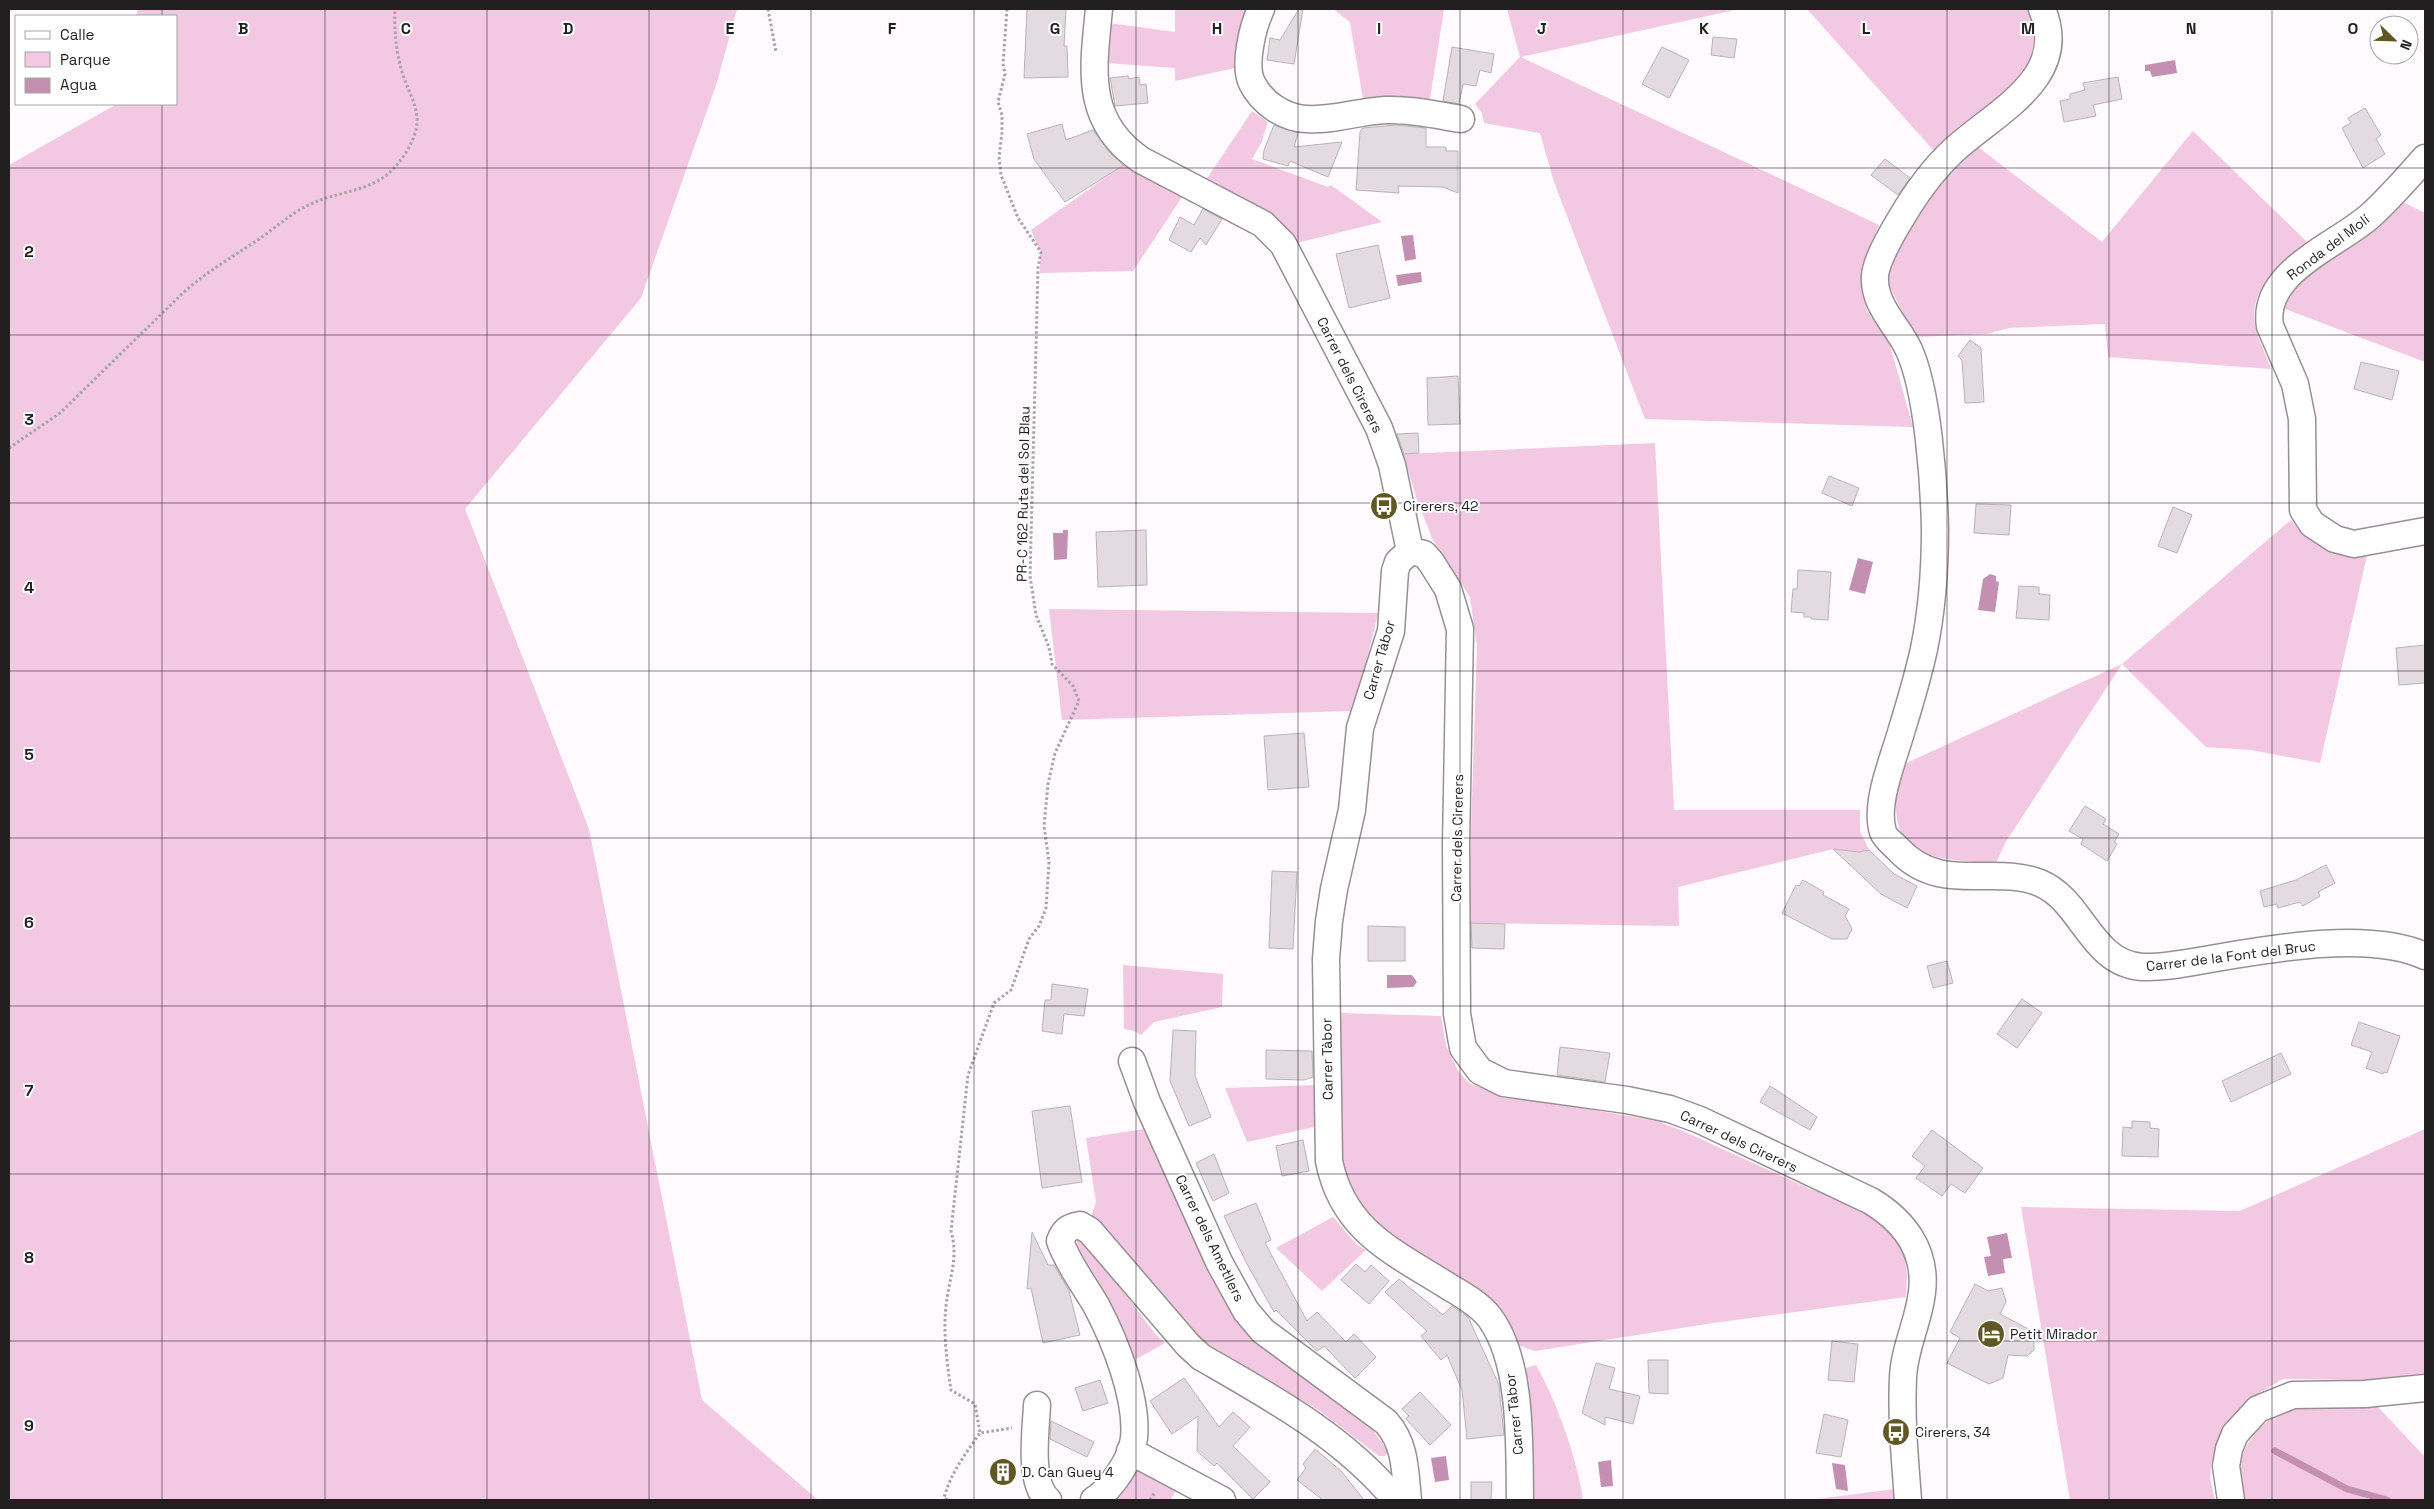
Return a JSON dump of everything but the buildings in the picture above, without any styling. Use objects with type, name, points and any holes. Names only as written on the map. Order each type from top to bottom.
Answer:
[{"type":"street","name":"Carrer dels Cirerers","points":[[1098,9],[1094,64],[1096,86],[1098,103],[1109,129],[1125,148],[1142,160],[1263,224],[1283,244],[1379,428],[1392,466],[1410,550],[1424,554],[1448,589],[1460,629],[1456,846],[1456,1014],[1463,1048],[1480,1071],[1504,1083],[1627,1100],[1670,1110],[1700,1120],[1871,1201],[1888,1212],[1904,1227],[1914,1242],[1920,1264],[1922,1292],[1908,1346],[1903,1376],[1903,1432],[1908,1500]]},
{"type":"street","points":[[1261,9],[1251,41],[1251,82],[1272,106],[1284,114],[1308,120],[1380,111],[1408,111],[1461,119]]},
{"type":"street","name":"Carrer de la Font del Bruc","points":[[2042,9],[2050,43],[2045,63],[2030,86],[1953,151],[1922,189],[1900,220],[1884,250],[1875,275],[1880,301],[1909,350],[1917,378],[1925,416],[1935,530],[1932,588],[1924,646],[1911,700],[1881,798],[1883,834],[1908,860],[1941,874],[1983,878],[2014,877],[2039,883],[2062,896],[2098,945],[2111,956],[2128,965],[2160,966],[2267,950],[2337,944],[2393,946],[2412,950],[2425,956]]},
{"type":"street","name":"Ronda del Molí","points":[[2425,158],[2391,196],[2368,218],[2287,277],[2274,295],[2268,317],[2297,393],[2302,419],[2303,510],[2312,524],[2335,539],[2354,544],[2425,531]]},
{"type":"street","name":"Carrer Tàbor","points":[[1410,550],[1403,556],[1395,570],[1391,631],[1360,728],[1352,810],[1334,889],[1329,921],[1326,959],[1329,1162],[1337,1192],[1346,1209],[1363,1229],[1404,1261],[1480,1307],[1495,1326],[1507,1355],[1512,1376],[1519,1450],[1520,1500]]},
{"type":"street","name":"Carrer dels Ametllers","points":[[1132,1061],[1153,1116],[1215,1254],[1246,1312],[1263,1331],[1386,1422],[1395,1432],[1401,1444],[1408,1500]]},
{"type":"street","points":[[1094,1500],[1106,1488],[1130,1451],[1134,1438],[1130,1394],[1121,1366],[1098,1309],[1060,1241],[1062,1234],[1074,1226],[1080,1225],[1090,1232],[1188,1345],[1201,1357],[1278,1401],[1314,1425],[1364,1465],[1396,1500]]},
{"type":"street","points":[[2231,1500],[2226,1466],[2229,1449],[2235,1434],[2258,1409],[2272,1401],[2292,1395],[2365,1394],[2425,1388]]},
{"type":"street","points":[[1037,1405],[1036,1468],[1040,1490],[1048,1500]]},
{"type":"street","points":[[1130,1451],[1222,1500]]},
{"type":"path","points":[[9,448],[60,413],[185,291],[205,274],[297,211],[313,203],[372,183],[390,173],[415,134],[417,122],[412,94],[403,74],[397,52],[394,28],[395,9]]},
{"type":"path","points":[[768,9],[776,52]]},
{"type":"path","name":"PR-C 162 Ruta del Sol Blau","points":[[980,1433],[975,1404],[951,1390],[946,1357],[946,1307],[956,1248],[951,1230],[968,1075],[994,1004],[1011,990],[1029,940],[1039,926],[1046,908],[1049,862],[1044,826],[1048,784],[1055,753],[1079,701],[1073,686],[1052,664],[1049,647],[1036,615],[1030,576],[1038,268],[1042,257],[1038,246],[1018,218],[1001,175],[999,157],[1002,115],[998,102],[1005,74],[1003,64],[1007,9]]},
{"type":"path","points":[[947,1500],[944,1498],[946,1489],[965,1454],[980,1433],[1012,1428],[1020,1408],[1027,1402],[1037,1405]]},
{"type":"green space","points":[[138,9],[737,9],[717,82],[641,298],[465,509],[589,829],[702,1400],[818,1500],[9,1500],[9,165],[115,105],[178,105],[178,15],[136,15]]},
{"type":"green space","points":[[1175,9],[1248,9],[1235,68],[1175,81],[1175,68],[1106,63],[1109,23],[1175,32]]},
{"type":"green space","points":[[1333,9],[1444,9],[1430,99],[1397,96],[1363,99],[1350,22]]},
{"type":"green space","points":[[1507,9],[1739,9],[1521,57],[1879,225],[1862,265],[1862,289],[1867,311],[1889,342],[1913,427],[1645,419],[1554,182],[1540,133],[1484,123],[1482,113],[1475,104],[1520,57]]},
{"type":"green space","points":[[1807,9],[2028,9],[2037,34],[2035,48],[2027,64],[2014,81],[1980,115],[1935,152]]},
{"type":"green space","points":[[1252,111],[1268,122],[1262,141],[1252,159],[1328,187],[1331,185],[1382,222],[1296,243],[1266,213],[1244,199],[1206,180]]},
{"type":"green space","points":[[2193,131],[2308,243],[2288,258],[2269,277],[2257,300],[2254,312],[2255,325],[2271,369],[2108,357],[2105,324],[2009,328],[1986,334],[1916,337],[1887,282],[1889,266],[1898,244],[1938,185],[1978,147],[2102,242]]},
{"type":"green space","points":[[1125,164],[1182,197],[1133,271],[1040,273],[1040,251],[1031,230]]},
{"type":"green space","points":[[2403,202],[2425,213],[2425,362],[2283,308],[2291,292],[2304,278],[2390,215]]},
{"type":"green space","points":[[1655,443],[1674,810],[1860,810],[1860,831],[1869,850],[1859,852],[1833,849],[1678,887],[1679,926],[1468,923],[1477,646],[1470,597],[1433,540],[1417,500],[1403,454]]},
{"type":"green space","points":[[2291,520],[2306,537],[2324,548],[2344,554],[2367,555],[2320,763],[2251,750],[2206,747],[2122,664]]},
{"type":"green space","points":[[1049,609],[1378,614],[1361,683],[1351,711],[1062,720]]},
{"type":"green space","points":[[2122,664],[2005,843],[1996,863],[1946,859],[1927,854],[1913,847],[1903,835],[1897,819],[1896,796],[1900,766]]},
{"type":"green space","points":[[1123,965],[1223,974],[1222,1007],[1154,1022],[1141,1035],[1124,1029]]},
{"type":"green space","points":[[1341,1013],[1441,1016],[1446,1046],[1458,1071],[1470,1084],[1498,1093],[1656,1121],[1683,1131],[1810,1189],[1859,1208],[1887,1227],[1898,1240],[1905,1259],[1907,1275],[1906,1297],[1713,1323],[1535,1351],[1517,1345],[1504,1313],[1483,1293],[1395,1238],[1367,1216],[1346,1182],[1339,1147]]},
{"type":"green space","points":[[1315,1085],[1314,1127],[1247,1142],[1225,1088]]},
{"type":"green space","points":[[1144,1129],[1217,1288],[1236,1320],[1255,1340],[1373,1430],[1388,1452],[1385,1456],[1379,1456],[1320,1411],[1198,1338],[1091,1217],[1096,1202],[1086,1138]]},
{"type":"green space","points":[[2425,1129],[2425,1373],[2370,1380],[2283,1379],[2254,1396],[2240,1408],[2229,1423],[2215,1451],[2211,1464],[2210,1478],[2215,1500],[2070,1500],[2021,1207],[2240,1211]]},
{"type":"green space","points":[[1333,1217],[1357,1245],[1366,1250],[1322,1291],[1276,1248]]},
{"type":"green space","points":[[1081,1240],[1104,1265],[1155,1334],[1165,1343],[1131,1362],[1116,1320],[1077,1244],[1077,1241]]},
{"type":"green space","points":[[1536,1365],[1565,1431],[1576,1467],[1583,1500],[1533,1500],[1523,1369]]},
{"type":"green space","points":[[2303,1407],[2378,1407],[2425,1457],[2425,1500],[2245,1500],[2239,1474],[2240,1462],[2251,1439],[2269,1420],[2291,1409]]},
{"type":"green space","points":[[1133,1469],[1138,1469],[1177,1489],[1170,1500],[1110,1500]]},
{"type":"green space","points":[[1895,1489],[1896,1500],[1809,1500]]},
{"type":"water","points":[[2175,60],[2177,73],[2152,77],[2150,71],[2145,71],[2145,65]]},
{"type":"water","points":[[1413,235],[1416,259],[1405,261],[1401,236]]},
{"type":"water","points":[[1421,272],[1422,282],[1398,286],[1396,275]]},
{"type":"water","points":[[1063,530],[1068,530],[1067,559],[1054,560],[1053,533],[1063,533]]},
{"type":"water","points":[[1858,558],[1873,562],[1865,594],[1849,590]]},
{"type":"water","points":[[1990,574],[1996,576],[1996,581],[1999,582],[1995,612],[1978,610],[1983,579]]},
{"type":"water","points":[[1387,975],[1412,975],[1417,982],[1413,987],[1387,988]]},
{"type":"water","points":[[2007,1233],[2012,1258],[2003,1259],[2005,1273],[1988,1276],[1984,1257],[1991,1256],[1987,1237]]},
{"type":"water","points":[[1446,1456],[1449,1480],[1435,1482],[1431,1458]]},
{"type":"water","points":[[1611,1460],[1613,1486],[1601,1487],[1598,1462]]},
{"type":"water","points":[[1832,1463],[1845,1465],[1848,1491],[1836,1489]]},
{"type":"waterway","points":[[2275,1451],[2347,1489],[2387,1500]]},
{"type":"place","name":"Cirerers, 42","points":[[1384,506]]},
{"type":"place","name":"Petit Mirador","points":[[1991,1334]]},
{"type":"place","name":"Cirerers, 34","points":[[1896,1432]]},
{"type":"place","name":"D. Can Guey 4","points":[[1003,1472]]}]
